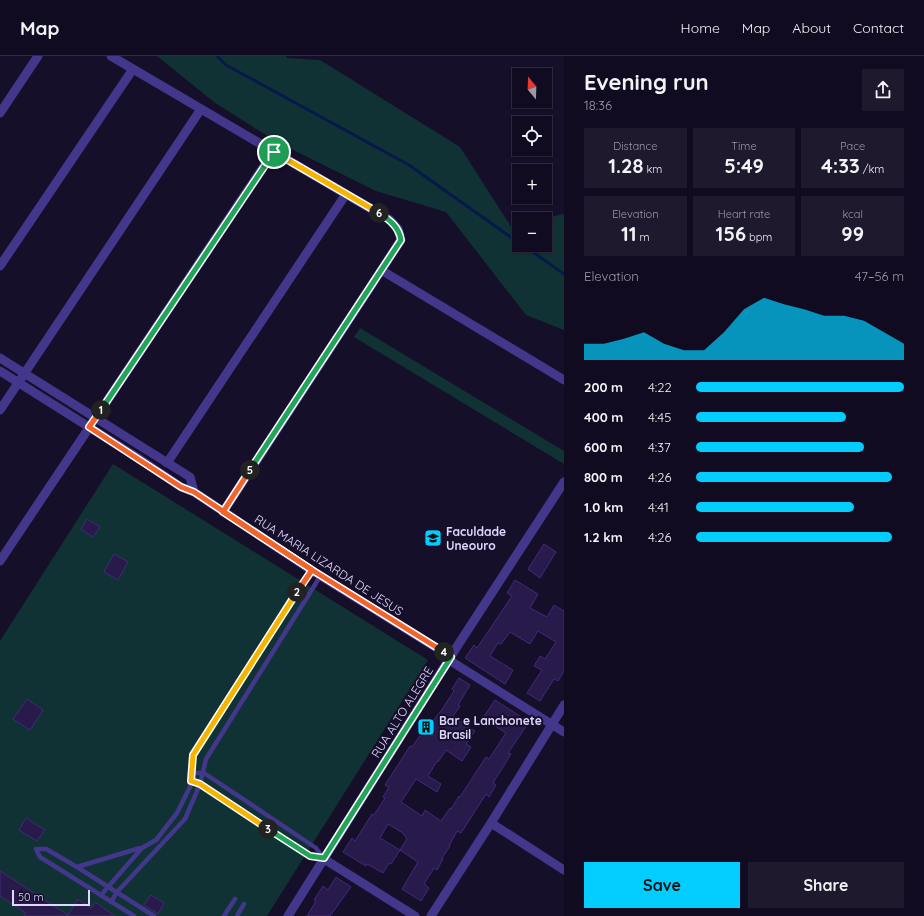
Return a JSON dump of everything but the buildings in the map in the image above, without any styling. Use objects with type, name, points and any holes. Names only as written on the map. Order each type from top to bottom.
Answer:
[{"type":"street","points":[[0,113],[38,56]]},
{"type":"street","points":[[111,56],[390,220],[400,234],[401,240],[223,512]]},
{"type":"street","points":[[0,266],[133,69]]},
{"type":"street","points":[[0,410],[201,109]]},
{"type":"street","points":[[0,561],[274,152]]},
{"type":"street","points":[[167,463],[346,194]]},
{"type":"street","points":[[381,270],[564,380]]},
{"type":"street","points":[[0,358],[190,478],[194,492]]},
{"type":"street","name":"RUA MARIA LIZARDA DE JESUS","points":[[0,371],[181,487],[194,492],[312,570],[564,732]]},
{"type":"street","name":"RUA ALTO ALEGRE","points":[[288,916],[450,658],[564,482]]},
{"type":"street","points":[[431,916],[564,705]]},
{"type":"street","points":[[491,823],[564,870]]},
{"type":"street","points":[[324,858],[415,916]]},
{"type":"lane","points":[[77,867],[142,848],[156,840],[177,813],[190,787],[193,755],[312,570]]},
{"type":"lane","points":[[111,902],[117,892],[185,819],[204,773],[206,759],[321,575]]},
{"type":"lane","points":[[191,773],[204,773],[316,848],[324,858]]},
{"type":"lane","points":[[191,781],[200,784],[310,856],[324,858]]},
{"type":"lane","points":[[250,818],[256,809]]},
{"type":"lane","points":[[102,896],[142,848]]},
{"type":"lane","points":[[134,916],[40,857],[36,849],[46,849],[154,916]]},
{"type":"lane","points":[[224,916],[235,899]]},
{"type":"lane","points":[[237,916],[244,904]]},
{"type":"green space","points":[[157,56],[286,56],[287,58],[320,60],[460,147],[512,228],[512,252],[552,252],[552,217],[562,214],[564,215],[564,330],[526,315],[446,212],[376,191],[277,142],[214,102]]},
{"type":"green space","points":[[360,328],[564,451],[564,464],[354,337]]},
{"type":"green space","points":[[113,464],[428,660],[267,916],[0,916],[0,641]]},
{"type":"waterway","points":[[217,56],[226,65],[409,165],[512,238]]},
{"type":"waterway","points":[[533,252],[564,274]]},
{"type":"place","name":"Faculdade Uneouro","points":[[433,538]]},
{"type":"place","name":"Bar e Lanchonete Brasil","points":[[426,727]]},
{"type":"route","points":[[274,152],[89,427],[181,487],[194,492],[223,512],[312,570],[193,755],[191,781],[200,784],[310,856],[324,858],[451,657],[223,512],[401,240],[398,229],[390,220],[274,152]]}]
